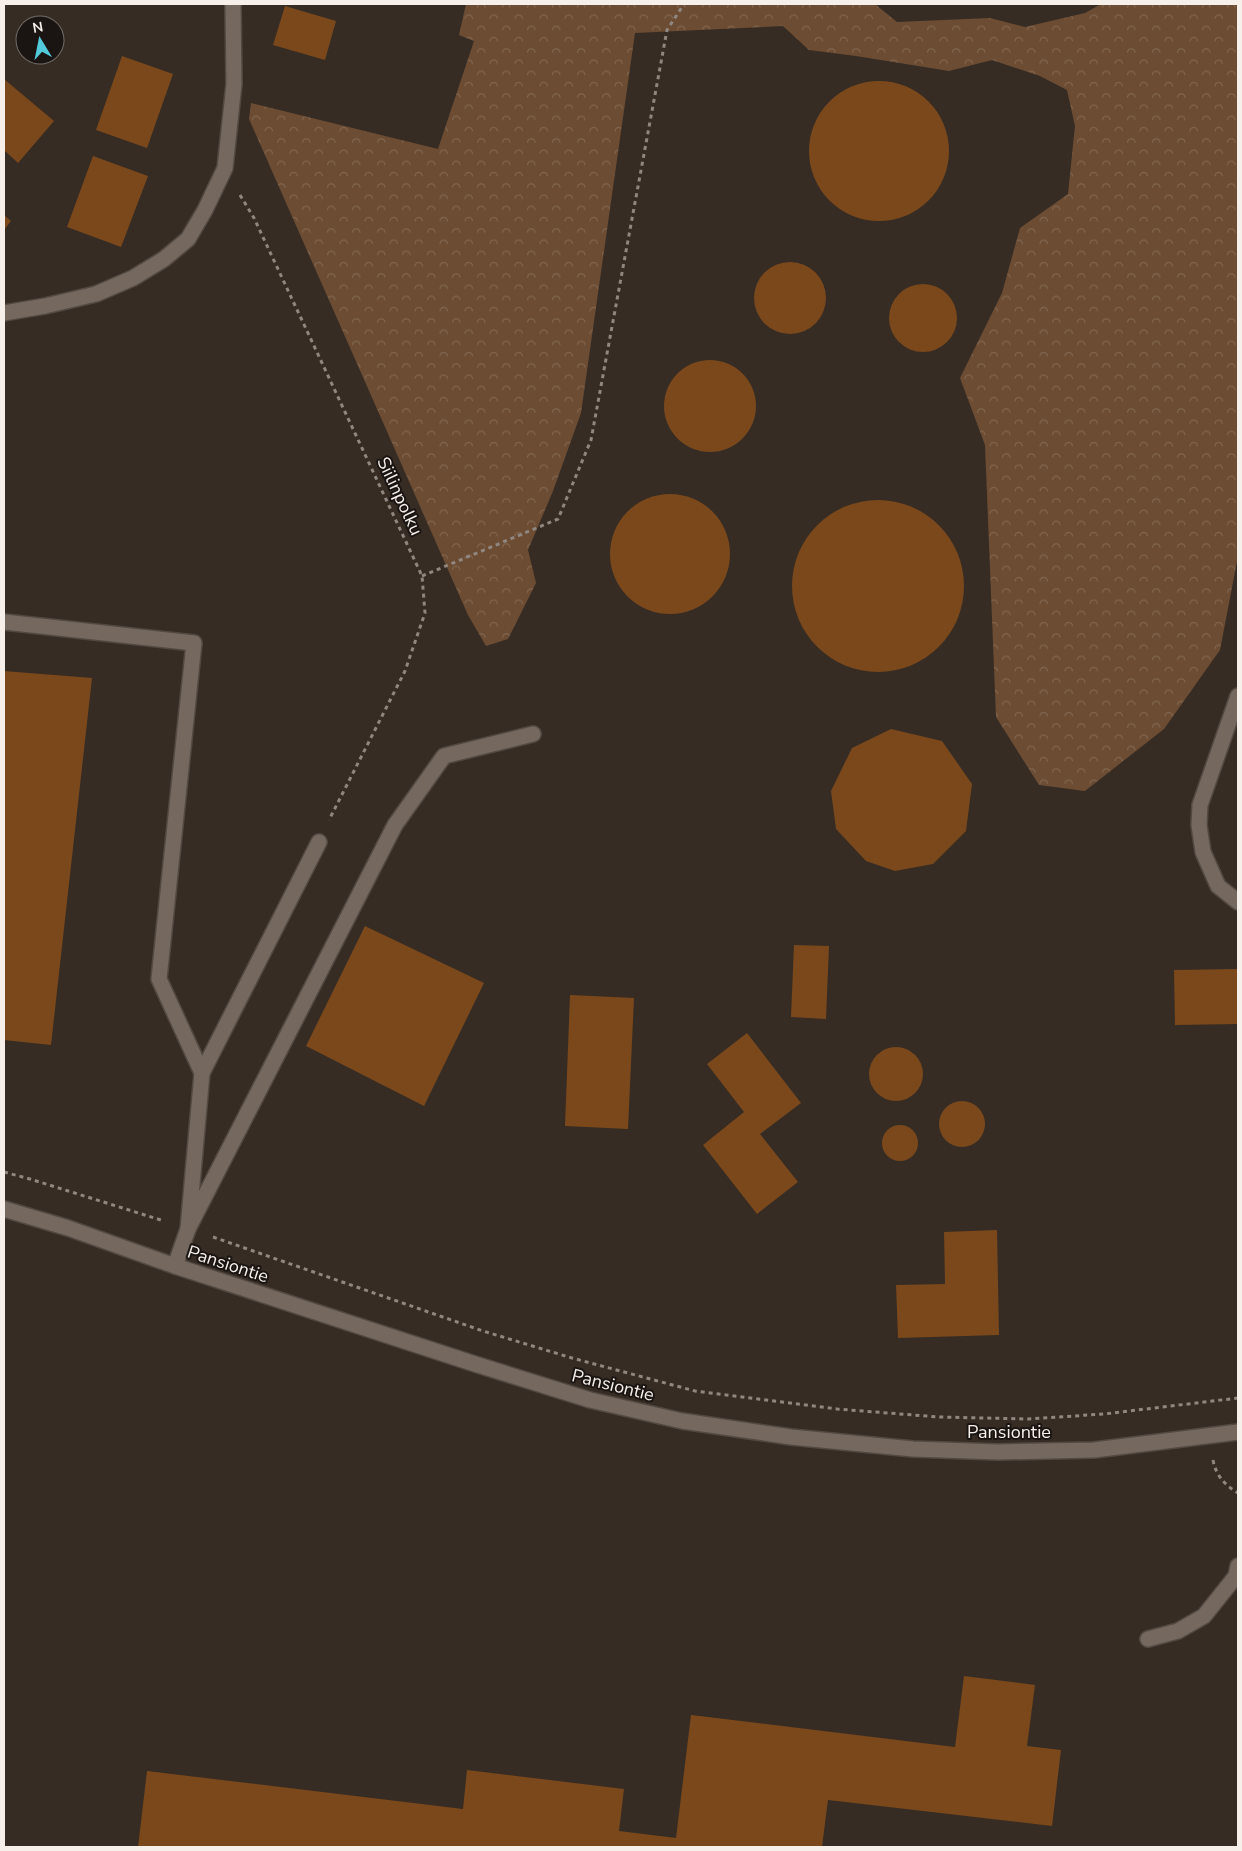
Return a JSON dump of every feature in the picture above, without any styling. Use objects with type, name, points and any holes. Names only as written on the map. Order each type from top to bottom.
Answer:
[{"type":"street","points":[[4,313],[96,294],[133,278],[164,258],[188,239],[205,210],[225,168],[234,84],[232,4]]},
{"type":"street","points":[[4,622],[194,643],[159,979],[202,1073]]},
{"type":"street","points":[[1238,696],[1200,805],[1199,825],[1203,852],[1218,886],[1238,902]]},
{"type":"street","points":[[175,1266],[188,1229],[395,825],[444,756],[533,734]]},
{"type":"street","points":[[188,1229],[202,1073],[319,842]]},
{"type":"street","name":"Pansiontie","points":[[4,1209],[68,1228],[175,1266],[475,1364],[572,1394],[682,1421],[791,1437],[913,1449],[998,1452],[1094,1450],[1238,1432]]},
{"type":"street","points":[[1148,1639],[1178,1631],[1204,1616],[1236,1576],[1238,1566]]},
{"type":"path","points":[[422,576],[558,520],[591,440],[667,30],[684,4]]},
{"type":"path","name":"Siilinpolku","points":[[225,168],[254,218],[422,576],[425,613],[405,670],[319,842]]},
{"type":"path","points":[[4,1172],[188,1229],[483,1331],[572,1358],[695,1390],[837,1409],[939,1417],[1018,1419],[1104,1414],[1238,1398]]},
{"type":"green space","points":[[466,4],[875,4],[897,22],[990,18],[1025,27],[1085,13],[1101,4],[1238,4],[1238,556],[1220,650],[1164,729],[1085,791],[1039,785],[996,717],[985,445],[960,378],[1002,293],[1020,228],[1068,194],[1075,126],[1067,90],[1040,76],[992,60],[949,71],[809,50],[783,26],[635,33],[581,413],[553,491],[528,550],[536,583],[508,639],[486,646],[468,615],[249,119],[251,103],[438,149],[474,41],[459,35]]},
{"type":"building","points":[[285,6],[336,21],[325,60],[273,45]]},
{"type":"building","points":[[122,56],[173,74],[147,148],[96,130]]},
{"type":"building","points":[[4,79],[54,121],[18,163],[4,150]]},
{"type":"building","points":[[879,81],[893,82],[906,86],[929,101],[944,124],[948,137],[948,165],[944,178],[929,201],[906,216],[893,220],[879,221],[865,220],[852,216],[829,201],[814,178],[810,165],[809,151],[810,137],[814,124],[829,101],[852,86],[865,82]]},
{"type":"building","points":[[93,156],[148,176],[121,247],[67,227]]},
{"type":"building","points":[[4,215],[11,221],[4,230]]},
{"type":"building","points":[[790,262],[810,268],[820,278],[826,298],[820,318],[810,328],[790,334],[770,328],[760,318],[754,298],[760,278],[770,268]]},
{"type":"building","points":[[916,284],[930,284],[942,289],[952,299],[957,311],[957,325],[952,337],[942,347],[930,352],[916,352],[904,347],[894,337],[889,325],[889,311],[894,299],[904,289]]},
{"type":"building","points":[[710,360],[728,363],[743,373],[753,388],[756,406],[753,424],[743,439],[728,449],[710,452],[692,449],[677,439],[667,424],[664,406],[667,388],[677,373],[692,363]]},
{"type":"building","points":[[670,494],[693,498],[713,511],[726,531],[730,554],[726,577],[713,597],[693,610],[670,614],[647,610],[627,597],[614,577],[610,554],[614,531],[627,511],[647,498]]},
{"type":"building","points":[[886,500],[903,503],[919,510],[933,519],[945,531],[961,561],[964,586],[963,603],[958,619],[945,641],[933,653],[903,669],[870,672],[853,669],[837,662],[823,653],[811,641],[795,611],[792,578],[795,561],[802,545],[811,531],[823,519],[853,503]]},
{"type":"building","points":[[4,671],[92,678],[51,1045],[4,1040]]},
{"type":"building","points":[[891,729],[942,741],[972,784],[966,831],[933,864],[895,871],[866,861],[836,829],[831,791],[852,748]]},
{"type":"building","points":[[365,926],[484,983],[424,1106],[306,1046]]},
{"type":"building","points":[[794,945],[829,946],[826,1019],[791,1017]]},
{"type":"building","points":[[1238,969],[1238,1024],[1175,1025],[1174,970]]},
{"type":"building","points":[[570,995],[634,998],[628,1129],[565,1126]]},
{"type":"building","points":[[747,1033],[801,1103],[760,1134],[798,1182],[757,1214],[703,1145],[744,1112],[707,1064]]},
{"type":"building","points":[[891,1047],[901,1047],[911,1051],[919,1059],[923,1074],[919,1089],[911,1097],[901,1101],[891,1101],[881,1097],[873,1089],[869,1079],[869,1069],[873,1059],[881,1051]]},
{"type":"building","points":[[962,1101],[975,1105],[981,1111],[985,1124],[981,1137],[975,1143],[962,1147],[949,1143],[943,1137],[939,1124],[943,1111],[949,1105]]},
{"type":"building","points":[[900,1125],[907,1126],[913,1130],[917,1136],[917,1150],[913,1156],[907,1160],[900,1161],[893,1160],[887,1156],[883,1150],[882,1143],[883,1136],[887,1130],[893,1126]]},
{"type":"building","points":[[997,1230],[999,1335],[898,1338],[896,1285],[945,1284],[944,1232]]},
{"type":"building","points":[[964,1676],[1035,1685],[1027,1746],[1061,1750],[1052,1826],[828,1800],[822,1847],[138,1847],[147,1771],[463,1809],[467,1770],[624,1789],[619,1831],[676,1838],[691,1715],[955,1747]]}]
